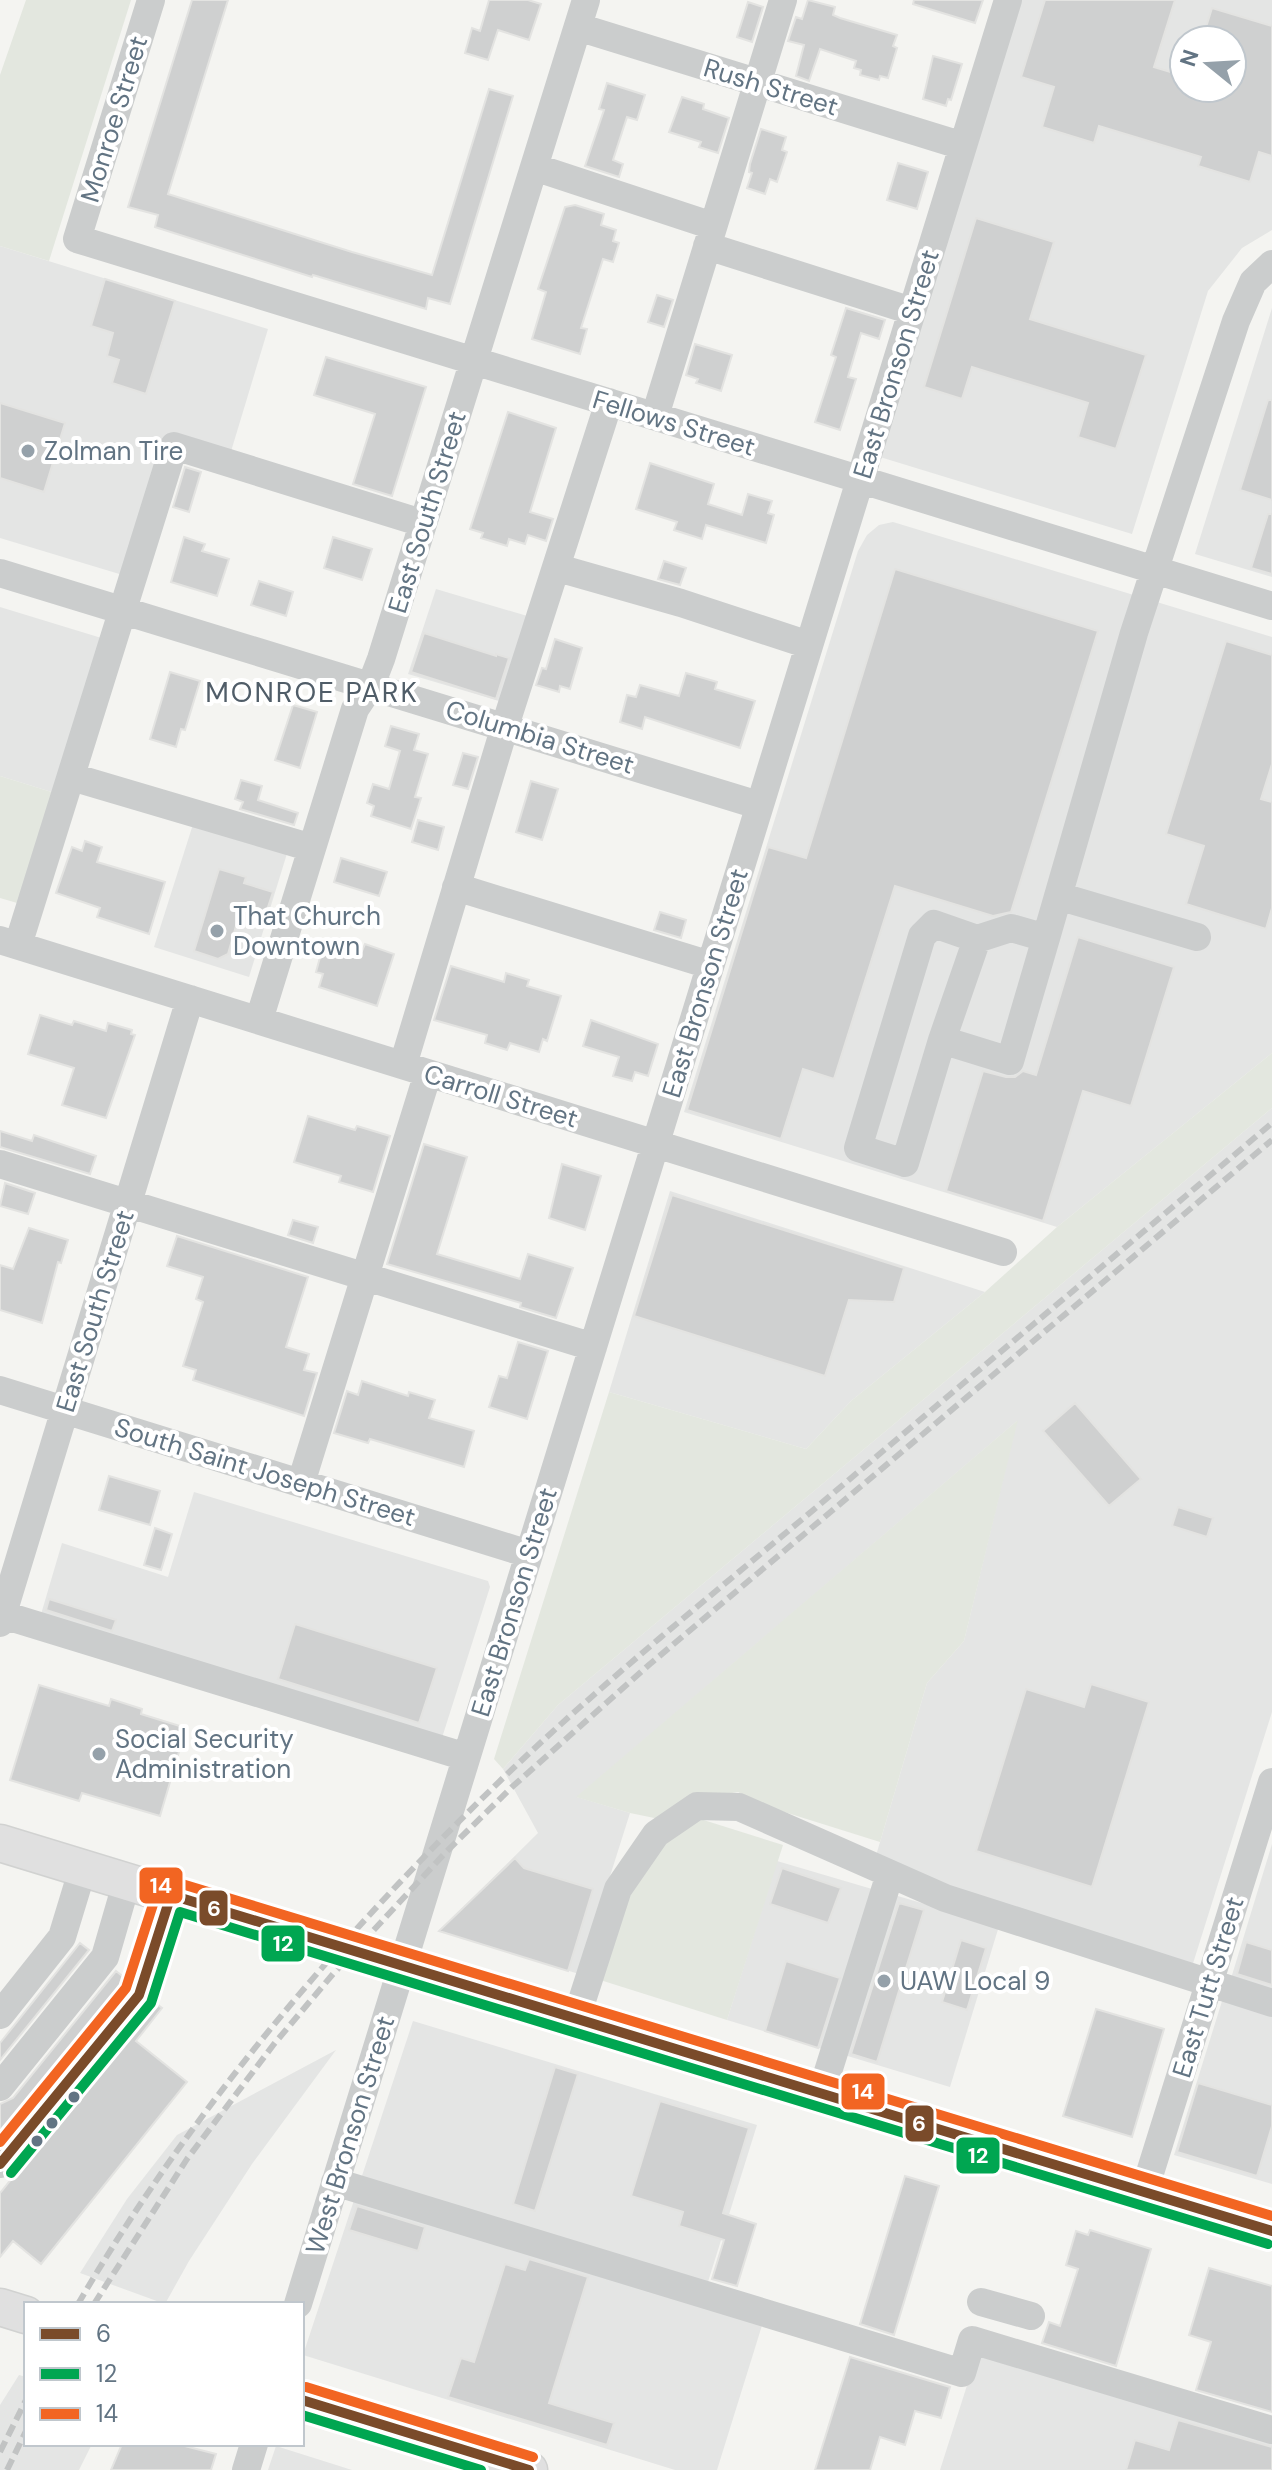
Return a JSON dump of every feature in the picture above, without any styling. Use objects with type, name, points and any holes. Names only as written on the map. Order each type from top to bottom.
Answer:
[{"type":"main road","points":[[0,1843],[1272,2231]]},
{"type":"main road","points":[[0,2307],[24,2314]]},
{"type":"main road","points":[[304,2401],[529,2470]]},
{"type":"street","name":"Monroe Street","points":[[77,239],[151,0]]},
{"type":"street","points":[[655,416],[783,0]]},
{"type":"street","name":"East Bronson Street","points":[[402,1966],[1008,0]]},
{"type":"street","name":"Rush Street","points":[[582,13],[757,82],[963,146]]},
{"type":"street","name":"East South Street","points":[[259,1020],[355,709],[371,685],[582,13]]},
{"type":"street","points":[[534,167],[912,311]]},
{"type":"street","name":"Fellows Street","points":[[77,239],[1272,606]]},
{"type":"street","points":[[942,1040],[1010,1061],[1154,570],[1244,299],[1253,282],[1272,264]]},
{"type":"street","points":[[301,1483],[365,1278],[456,887],[609,402]]},
{"type":"street","points":[[9,942],[72,777],[174,446],[422,523]]},
{"type":"street","points":[[558,568],[681,603],[809,645]]},
{"type":"street","name":"Columbia Street","points":[[0,573],[758,805]]},
{"type":"street","points":[[72,777],[312,848]]},
{"type":"street","points":[[456,887],[710,965]]},
{"type":"street","points":[[1058,896],[1197,937]]},
{"type":"street","points":[[977,939],[942,1040],[905,1163],[858,1148],[922,936],[934,924],[977,939],[1011,928],[1046,938]]},
{"type":"street","name":"Carroll Street","points":[[9,942],[1003,1252]]},
{"type":"street","name":"East South Street","points":[[1,1617],[190,999]]},
{"type":"street","points":[[0,1164],[593,1347]]},
{"type":"street","name":"South Saint Joseph Street","points":[[0,1390],[529,1554]]},
{"type":"street","points":[[1,1617],[466,1757]]},
{"type":"street","name":"East Tutt Street","points":[[1144,2192],[1272,1782]]},
{"type":"street","points":[[576,2019],[618,1889],[656,1834],[697,1806],[739,1807],[945,1898],[1272,2003]]},
{"type":"street","points":[[0,2015],[62,1937],[83,1868]]},
{"type":"street","points":[[821,2094],[890,1874]]},
{"type":"street","points":[[0,2087],[105,1957],[127,1881]]},
{"type":"street","points":[[0,2164],[139,1995],[171,1895]]},
{"type":"street","name":"West Bronson Street","points":[[299,2302],[402,1966]]},
{"type":"street","points":[[335,2182],[962,2373],[972,2340],[1272,2430]]},
{"type":"street","points":[[981,2302],[1031,2316]]},
{"type":"street","points":[[246,2470],[253,2446]]},
{"type":"shaded area","points":[[26,0],[131,0],[49,261],[0,246],[0,75]]},
{"type":"shaded area","points":[[1022,0],[1272,0],[1272,230],[1242,248],[1208,291],[1132,534],[880,457]]},
{"type":"shaded area","points":[[0,246],[268,329],[229,458],[169,439],[126,576],[0,538]]},
{"type":"shaded area","points":[[1272,308],[1272,577],[1195,554]]},
{"type":"shaded area","points":[[893,522],[1272,637],[1272,1053],[1057,1227],[684,1112],[858,551],[867,535],[879,525]]},
{"type":"shaded area","points":[[436,589],[534,618],[506,703],[408,674]]},
{"type":"shaded area","points":[[0,607],[108,640],[58,794],[0,776]]},
{"type":"shaded area","points":[[0,776],[58,794],[24,905],[0,898]]},
{"type":"shaded area","points":[[195,818],[289,847],[249,977],[154,947]]},
{"type":"shaded area","points":[[1272,1053],[1272,1108],[558,1705],[503,1769],[494,1759],[609,1392],[806,1449],[851,1401],[985,1292],[1057,1227]]},
{"type":"shaded area","points":[[1272,1108],[1272,1712],[1190,1973],[875,1859],[927,1683],[964,1641],[1017,1421],[577,1797],[630,1813],[579,1974],[439,1931],[538,1833],[503,1769],[558,1705]]},
{"type":"shaded area","points":[[670,1191],[985,1292],[851,1401],[806,1449],[609,1392]]},
{"type":"shaded area","points":[[1018,1420],[964,1641],[927,1683],[880,1842],[762,1805],[738,1792],[690,1800],[664,1820],[576,1797]]},
{"type":"shaded area","points":[[194,1492],[488,1581],[490,1587],[440,1744],[39,1621],[62,1543],[168,1577]]},
{"type":"shaded area","points":[[694,1817],[783,1845],[727,2020],[597,1979],[620,1914],[656,1846]]},
{"type":"shaded area","points":[[1272,1844],[1272,1998],[1229,1985]]},
{"type":"shaded area","points":[[777,1861],[872,1889],[822,2049],[727,2020]]},
{"type":"shaded area","points":[[891,1894],[999,1926],[950,2087],[841,2054]]},
{"type":"shaded area","points":[[1223,1998],[1272,2013],[1272,2184],[1174,2155]]},
{"type":"shaded area","points":[[413,2021],[757,2125],[702,2301],[764,2319],[717,2470],[675,2470],[304,2355]]},
{"type":"shaded area","points":[[336,2050],[252,2164],[166,2302],[80,2273],[127,2199],[177,2135]]},
{"type":"shaded area","points":[[978,2351],[1272,2438],[1272,2470],[940,2470]]},
{"type":"shaded area","points":[[19,2375],[24,2376],[24,2446],[91,2446],[79,2470],[0,2470],[0,2405]]},
{"type":"shaded area","points":[[276,2446],[352,2470],[268,2470]]},
{"type":"building","points":[[192,0],[228,0],[168,194],[352,252],[432,275],[489,89],[513,96],[450,304],[428,298],[426,309],[312,277],[155,227],[158,215],[128,207]]},
{"type":"building","points":[[489,0],[528,0],[541,4],[529,40],[498,30],[488,60],[465,53],[472,28],[480,31]]},
{"type":"building","points":[[808,0],[835,7],[833,15],[840,18],[897,35],[893,46],[897,48],[888,78],[880,76],[879,80],[860,75],[861,70],[854,68],[856,61],[820,49],[809,81],[796,76],[804,45],[788,41],[796,17],[802,19]]},
{"type":"building","points":[[914,0],[983,0],[975,23],[913,4]]},
{"type":"building","points":[[1045,0],[1175,0],[1154,67],[1168,71],[1168,104],[1248,104],[1248,24],[1207,24],[1212,8],[1272,26],[1272,156],[1259,152],[1250,182],[1198,166],[1201,157],[1099,126],[1094,143],[1042,127],[1054,87],[1021,77]]},
{"type":"building","points":[[748,2],[763,7],[752,42],[737,37]]},
{"type":"building","points":[[933,56],[962,64],[951,100],[948,99],[946,106],[923,99]]},
{"type":"building","points":[[607,83],[645,95],[637,120],[627,117],[613,160],[623,164],[619,177],[585,166],[604,110],[599,109]]},
{"type":"building","points":[[682,97],[704,104],[703,109],[729,118],[718,153],[699,147],[701,142],[669,132]]},
{"type":"building","points":[[761,129],[786,137],[782,150],[787,152],[777,182],[770,179],[765,194],[747,188],[752,173],[749,172],[750,164]]},
{"type":"building","points":[[898,163],[928,172],[917,209],[887,200]]},
{"type":"building","points":[[575,205],[604,214],[601,225],[616,230],[613,241],[619,243],[613,262],[603,259],[581,328],[587,329],[580,354],[532,339],[546,292],[538,289],[565,207]]},
{"type":"building","points":[[976,218],[1054,242],[1030,319],[1146,355],[1116,449],[1078,437],[1088,403],[972,367],[962,399],[924,387]]},
{"type":"building","points":[[105,279],[175,301],[146,394],[112,383],[119,360],[107,356],[113,333],[91,326]]},
{"type":"building","points":[[657,295],[673,300],[664,327],[648,322]]},
{"type":"building","points":[[846,308],[885,320],[879,339],[861,333],[848,377],[856,379],[840,430],[815,422],[836,357],[831,355]]},
{"type":"building","points":[[695,344],[732,355],[721,391],[696,383],[698,379],[686,375]]},
{"type":"building","points":[[326,357],[426,387],[392,496],[353,484],[375,414],[314,395]]},
{"type":"building","points":[[1268,400],[1272,400],[1272,500],[1240,490]]},
{"type":"building","name":"Zolman Tire","points":[[0,403],[65,423],[44,492],[0,478]]},
{"type":"building","points":[[508,412],[556,428],[530,512],[553,519],[546,541],[528,535],[525,544],[509,539],[507,546],[481,538],[483,533],[470,529]]},
{"type":"building","points":[[650,463],[714,484],[708,504],[742,515],[748,494],[772,501],[768,513],[774,515],[766,543],[706,525],[702,539],[674,530],[677,522],[636,509]]},
{"type":"building","points":[[185,467],[201,472],[189,512],[173,507]]},
{"type":"building","points":[[1268,514],[1272,514],[1272,574],[1251,568]]},
{"type":"building","points":[[184,537],[205,544],[202,551],[229,559],[217,596],[171,582]]},
{"type":"building","points":[[333,537],[372,549],[362,580],[324,568]]},
{"type":"building","points":[[664,561],[686,568],[680,585],[658,579]]},
{"type":"building","points":[[895,569],[1098,631],[1011,912],[993,916],[895,886],[834,1079],[803,1069],[781,1139],[687,1110],[768,847],[806,858]]},
{"type":"building","points":[[259,581],[293,592],[286,616],[251,605]]},
{"type":"building","points":[[424,633],[509,658],[496,699],[411,672]]},
{"type":"building","points":[[555,639],[582,648],[570,689],[560,686],[559,692],[536,685],[542,668],[546,669]]},
{"type":"building","points":[[1226,641],[1272,655],[1272,764],[1261,799],[1272,802],[1272,908],[1266,929],[1186,904],[1204,846],[1166,834]]},
{"type":"building","points":[[170,672],[200,681],[185,730],[181,729],[176,747],[150,739]]},
{"type":"building","points":[[686,673],[717,682],[715,689],[755,701],[740,748],[645,717],[642,729],[620,722],[627,695],[636,697],[640,685],[679,696]]},
{"type":"building","points":[[293,705],[317,712],[300,768],[275,760]]},
{"type":"building","points":[[391,726],[419,734],[414,750],[428,754],[415,797],[421,798],[411,829],[371,816],[374,806],[367,803],[373,784],[389,789],[400,751],[385,746]]},
{"type":"building","points":[[463,753],[478,757],[468,789],[453,785]]},
{"type":"building","points":[[241,780],[262,786],[258,800],[298,813],[294,825],[240,809],[243,802],[235,799]]},
{"type":"building","points":[[531,781],[558,789],[542,840],[516,832]]},
{"type":"building","points":[[418,820],[444,827],[438,850],[412,842]]},
{"type":"building","points":[[85,841],[102,847],[97,862],[165,882],[149,934],[97,917],[100,908],[56,893],[72,847],[82,851]]},
{"type":"building","points":[[341,858],[387,872],[379,896],[334,882]]},
{"type":"building","name":"That Church Downtown","points":[[219,869],[246,877],[244,883],[273,892],[264,919],[240,912],[228,954],[218,959],[194,951]]},
{"type":"building","points":[[660,912],[686,920],[681,938],[654,930]]},
{"type":"building","points":[[1078,937],[1174,967],[1131,1106],[1083,1091],[1043,1221],[946,1191],[983,1071],[1006,1077],[1015,1077],[1023,1071],[1036,1075]]},
{"type":"building","points":[[325,939],[362,951],[365,944],[394,954],[377,1006],[319,987],[323,974],[316,972]]},
{"type":"building","points":[[451,966],[504,982],[506,973],[529,980],[527,986],[561,996],[547,1041],[543,1039],[539,1052],[510,1043],[507,1050],[485,1043],[487,1035],[434,1020]]},
{"type":"building","points":[[40,1015],[106,1031],[108,1023],[132,1030],[131,1034],[135,1035],[106,1118],[62,1105],[74,1068],[28,1054]]},
{"type":"building","points":[[591,1020],[658,1044],[648,1076],[635,1072],[632,1081],[613,1076],[619,1057],[583,1046]]},
{"type":"building","points":[[308,1116],[355,1130],[357,1126],[390,1136],[373,1192],[339,1182],[341,1176],[294,1162]]},
{"type":"building","points":[[0,1131],[32,1141],[34,1135],[96,1156],[90,1174],[0,1147]]},
{"type":"building","points":[[424,1144],[467,1157],[437,1254],[520,1279],[528,1254],[573,1268],[556,1318],[520,1307],[521,1303],[387,1264]]},
{"type":"building","points":[[562,1164],[601,1176],[585,1230],[549,1218]]},
{"type":"building","points":[[5,1183],[35,1193],[28,1214],[0,1206]]},
{"type":"building","points":[[672,1195],[904,1268],[894,1302],[849,1300],[825,1376],[634,1316]]},
{"type":"building","points":[[293,1220],[318,1227],[313,1243],[288,1235]]},
{"type":"building","points":[[29,1228],[68,1240],[61,1263],[58,1262],[42,1323],[0,1310],[0,1265],[13,1269]]},
{"type":"building","points":[[177,1236],[308,1277],[286,1347],[309,1354],[304,1370],[317,1373],[304,1416],[193,1380],[196,1370],[183,1366],[203,1302],[196,1299],[203,1277],[167,1266]]},
{"type":"building","points":[[518,1342],[548,1351],[527,1419],[489,1407],[499,1376],[507,1378]]},
{"type":"building","points":[[362,1381],[408,1396],[409,1392],[435,1400],[429,1418],[474,1431],[464,1467],[370,1439],[368,1443],[334,1433],[347,1391],[358,1395]]},
{"type":"building","points":[[1075,1403],[1141,1479],[1109,1506],[1043,1431]]},
{"type":"building","points":[[109,1476],[160,1491],[150,1525],[99,1510]]},
{"type":"building","points":[[1178,1507],[1213,1518],[1207,1537],[1172,1526]]},
{"type":"building","points":[[155,1528],[172,1534],[161,1570],[144,1565]]},
{"type":"building","points":[[49,1599],[116,1620],[112,1631],[46,1610]]},
{"type":"building","points":[[295,1624],[437,1668],[419,1723],[278,1679]]},
{"type":"building","points":[[1091,1684],[1149,1702],[1092,1887],[976,1851],[1026,1689],[1084,1707]]},
{"type":"building","name":"Social Security Administration","points":[[39,1685],[109,1706],[111,1699],[142,1709],[141,1714],[186,1728],[160,1816],[82,1793],[79,1801],[10,1780]]},
{"type":"building","points":[[515,1858],[524,1868],[593,1889],[568,1971],[439,1931]]},
{"type":"building","points":[[782,1868],[841,1888],[828,1923],[770,1904]]},
{"type":"building","name":"UAW Local 9","points":[[899,1903],[924,1910],[877,2062],[851,2054]]},
{"type":"building","points":[[961,1940],[986,1948],[967,2010],[942,2002]]},
{"type":"building","points":[[1246,1942],[1272,1950],[1272,1985],[1237,1974]]},
{"type":"building","points":[[80,1943],[89,1950],[0,2060],[0,2043]]},
{"type":"building","points":[[786,1961],[840,1978],[818,2048],[765,2031]]},
{"type":"building","points":[[116,1971],[126,1979],[124,1987],[3,2134],[0,2132],[0,2104],[13,2098]]},
{"type":"building","points":[[154,2002],[162,2008],[136,2041],[187,2082],[41,2264],[13,2241],[0,2257],[0,2193]]},
{"type":"building","points":[[1096,2009],[1164,2029],[1132,2137],[1063,2116]]},
{"type":"building","points":[[555,2067],[578,2074],[535,2211],[513,2204]]},
{"type":"building","points":[[1198,2083],[1272,2105],[1272,2126],[1257,2176],[1177,2152]]},
{"type":"building","points":[[660,2101],[749,2128],[723,2213],[756,2224],[737,2286],[712,2279],[724,2240],[679,2226],[683,2212],[631,2196]]},
{"type":"building","points":[[905,2176],[939,2186],[894,2335],[860,2324]]},
{"type":"building","points":[[357,2206],[425,2227],[418,2251],[349,2230]]},
{"type":"building","points":[[1090,2230],[1151,2249],[1116,2366],[1042,2343],[1049,2322],[1060,2326],[1078,2269],[1066,2265],[1076,2231],[1088,2235]]},
{"type":"building","points":[[529,2259],[588,2277],[549,2403],[614,2423],[607,2445],[448,2397],[461,2358],[474,2362],[505,2264],[525,2270]]},
{"type":"building","points":[[1209,2268],[1272,2286],[1272,2412],[1196,2390],[1211,2342],[1189,2335]]},
{"type":"building","points":[[850,2357],[950,2387],[941,2418],[915,2411],[905,2445],[880,2437],[870,2470],[815,2470]]},
{"type":"building","points":[[1178,2420],[1272,2447],[1272,2470],[1126,2470],[1135,2440],[1169,2450]]},
{"type":"building","points":[[121,2446],[185,2446],[216,2454],[211,2470],[111,2470]]},
{"type":"railway","points":[[79,2302],[170,2161],[272,2026],[384,1899],[503,1778],[658,1639],[1272,1123]]},
{"type":"railway","points":[[95,2302],[187,2159],[274,2044],[333,1974],[446,1852],[512,1787],[650,1664],[1272,1140]]},
{"type":"railway","points":[[0,2452],[24,2404]]},
{"type":"railway","points":[[7,2470],[24,2435]]},
{"type":"transit line","name":"14","points":[[0,2142],[126,1988],[158,1889],[163,1883],[172,1881],[1272,2216]]},
{"type":"transit line","name":"6","points":[[0,2164],[139,1995],[171,1895],[1272,2231]]},
{"type":"transit line","name":"12","points":[[11,2173],[151,2003],[180,1912],[1268,2244]]},
{"type":"transit line","name":"14","points":[[306,2387],[533,2457]]},
{"type":"transit line","name":"6","points":[[304,2401],[529,2470]]},
{"type":"transit line","name":"12","points":[[304,2416],[481,2470]]},
{"type":"place","name":"Zolman Tire","points":[[28,451]]},
{"type":"place","name":"That Church Downtown","points":[[217,931]]},
{"type":"place","name":"Social Security Administration","points":[[99,1754]]},
{"type":"place","name":"UAW Local 9","points":[[884,1981]]},
{"type":"district","name":"MONROE PARK","points":[[312,692]]}]
